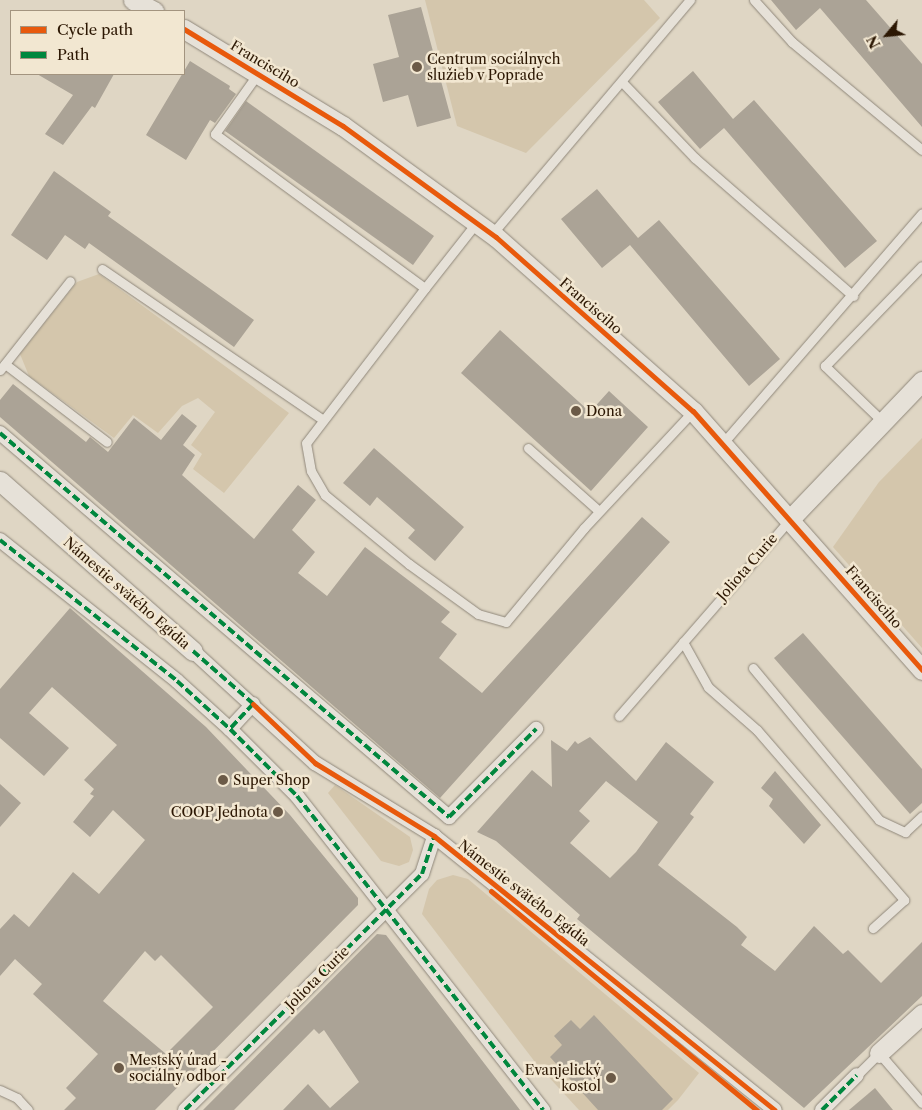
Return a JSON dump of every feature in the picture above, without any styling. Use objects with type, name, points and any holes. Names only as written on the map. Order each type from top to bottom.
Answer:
[{"type":"street","points":[[133,0],[152,10]]},
{"type":"street","name":"Francisciho","points":[[185,30],[259,72],[343,126],[492,234],[693,411],[791,518],[922,670]]},
{"type":"street","name":"Joliota Curie","points":[[791,518],[922,381]]},
{"type":"street","points":[[0,433],[449,817],[536,730]]},
{"type":"street","name":"Námestie svätého Egídia","points":[[0,481],[253,704],[315,763],[434,836],[775,1110]]},
{"type":"street","points":[[0,540],[177,681],[297,796],[543,1110]]},
{"type":"street","points":[[230,730],[253,704]]},
{"type":"street","name":"Joliota Curie","points":[[185,1110],[422,874],[434,836]]},
{"type":"street","points":[[879,1053],[922,1014]]},
{"type":"street","points":[[822,1110],[857,1075]]},
{"type":"lane","points":[[492,234],[623,83],[690,0]]},
{"type":"lane","points":[[754,0],[792,42],[922,150]]},
{"type":"lane","points":[[259,72],[215,134],[425,288]]},
{"type":"lane","points":[[623,83],[694,158],[853,296]]},
{"type":"lane","points":[[724,443],[853,296],[922,213]]},
{"type":"lane","points":[[477,222],[322,419],[306,443],[311,471],[325,495],[409,564],[478,614],[506,622],[599,511],[693,411]]},
{"type":"lane","points":[[882,422],[825,366],[922,266]]},
{"type":"lane","points":[[102,269],[322,419]]},
{"type":"lane","points":[[70,281],[2,367],[107,442]]},
{"type":"lane","points":[[528,448],[599,511]]},
{"type":"lane","name":"Joliota Curie","points":[[619,716],[791,518]]},
{"type":"lane","points":[[683,642],[708,687],[757,730],[904,900],[873,928]]},
{"type":"lane","points":[[754,668],[879,820],[905,832],[922,816]]},
{"type":"lane","points":[[857,1075],[879,1053],[922,1103]]},
{"type":"lane","points":[[0,1090],[17,1098],[28,1110]]},
{"type":"shaded area","points":[[425,0],[644,0],[660,18],[526,153],[457,126]]},
{"type":"shaded area","points":[[99,274],[289,413],[224,493],[193,469],[202,454],[191,445],[215,412],[198,398],[182,406],[158,433],[133,415],[114,438],[29,376],[20,354],[77,282]]},
{"type":"shaded area","points":[[922,438],[922,648],[833,547],[879,482]]},
{"type":"shaded area","points":[[335,785],[410,837],[413,850],[409,862],[399,866],[381,861],[328,793]]},
{"type":"shaded area","points":[[453,875],[468,879],[699,1073],[668,1110],[579,1110],[535,1062],[422,914],[429,889],[437,880]]},
{"type":"building","points":[[771,0],[866,0],[922,64],[922,127],[820,8],[796,30]]},
{"type":"building","name":"Centrum sociálnych služieb v Poprade","points":[[421,7],[451,118],[417,127],[408,95],[383,102],[373,64],[399,57],[388,15]]},
{"type":"building","points":[[190,61],[230,86],[229,89],[236,94],[215,123],[210,120],[186,160],[146,135],[182,75],[185,75],[185,69]]},
{"type":"building","points":[[693,71],[733,119],[754,100],[877,241],[845,268],[724,128],[700,149],[658,102]]},
{"type":"building","points":[[39,75],[113,75],[95,108],[92,106],[63,145],[45,134],[73,95]]},
{"type":"building","points":[[246,101],[434,236],[413,265],[225,131]]},
{"type":"building","points":[[54,171],[111,212],[108,216],[254,320],[234,347],[89,243],[85,249],[65,235],[47,260],[11,235]]},
{"type":"building","points":[[597,189],[638,238],[659,220],[780,359],[749,386],[630,245],[602,268],[561,219]]},
{"type":"building","points":[[500,330],[590,412],[609,391],[648,427],[591,491],[461,373]]},
{"type":"building","points":[[13,384],[86,442],[90,437],[108,452],[134,418],[161,440],[182,414],[197,426],[183,445],[195,455],[182,475],[254,539],[298,485],[316,500],[292,530],[315,552],[298,573],[327,596],[365,547],[450,612],[441,622],[457,634],[439,658],[482,693],[642,517],[670,542],[440,798],[0,417],[0,400]]},
{"type":"building","points":[[374,448],[464,527],[435,561],[408,538],[415,530],[377,497],[370,506],[343,483]]},
{"type":"building","points":[[70,608],[206,727],[290,815],[358,898],[358,905],[155,1110],[64,1110],[76,1098],[66,1088],[98,1054],[33,994],[42,984],[15,959],[0,976],[0,929],[14,914],[29,927],[73,872],[99,894],[145,840],[113,810],[90,837],[73,822],[94,796],[90,794],[94,789],[84,780],[117,745],[52,687],[29,713],[69,748],[44,776],[0,738],[0,689]],"holes":[[[145,951],[155,961],[161,955],[213,1007],[166,1054],[103,1001]]]},
{"type":"building","points":[[803,633],[922,769],[922,803],[910,814],[774,658]]},
{"type":"building","points":[[590,737],[636,781],[666,742],[714,782],[690,814],[694,817],[658,865],[737,927],[747,937],[741,945],[775,971],[814,926],[843,954],[848,950],[881,983],[922,942],[922,996],[804,1108],[577,919],[580,915],[496,841],[477,832],[532,770],[552,787],[551,740],[567,751],[575,741],[578,744]],"holes":[[[606,781],[658,822],[636,852],[610,878],[570,843],[590,821],[579,811]]]},
{"type":"building","points":[[775,771],[821,825],[804,844],[769,806],[773,799],[761,788]]},
{"type":"building","points":[[0,784],[21,803],[0,827]]},
{"type":"building","points":[[377,934],[386,935],[520,1110],[283,1110],[308,1084],[330,1108],[359,1082],[324,1030],[319,1034],[314,1029],[234,1110],[203,1110]]},
{"type":"building","name":"Evanjelický kostol","points":[[594,1015],[673,1099],[662,1110],[598,1110],[550,1057],[562,1045],[554,1036],[571,1020],[580,1029]]},
{"type":"building","points":[[875,1088],[893,1110],[849,1110]]},
{"type":"marked path","points":[[0,433],[449,817],[536,729]]},
{"type":"marked path","points":[[0,540],[177,681],[230,729]]},
{"type":"marked path","points":[[193,651],[257,707]]},
{"type":"marked path","points":[[253,704],[230,729],[297,796],[543,1110]]},
{"type":"marked path","points":[[185,1110],[422,874],[434,836]]},
{"type":"marked path","points":[[822,1110],[857,1075]]},
{"type":"cycle path","points":[[185,30],[343,126],[496,237],[693,411],[922,670]]},
{"type":"cycle path","points":[[253,704],[315,763],[434,836],[775,1110]]},
{"type":"cycle path","points":[[491,891],[757,1110]]},
{"type":"place","name":"Centrum sociálnych služieb v Poprade","points":[[417,67]]},
{"type":"place","name":"Dona","points":[[576,411]]},
{"type":"place","name":"Super Shop","points":[[223,780]]},
{"type":"place","name":"COOP Jednota","points":[[278,812]]},
{"type":"place","name":"Mestský úrad - sociálny odbor","points":[[119,1068]]},
{"type":"place","name":"Evanjelický kostol","points":[[611,1078]]}]
